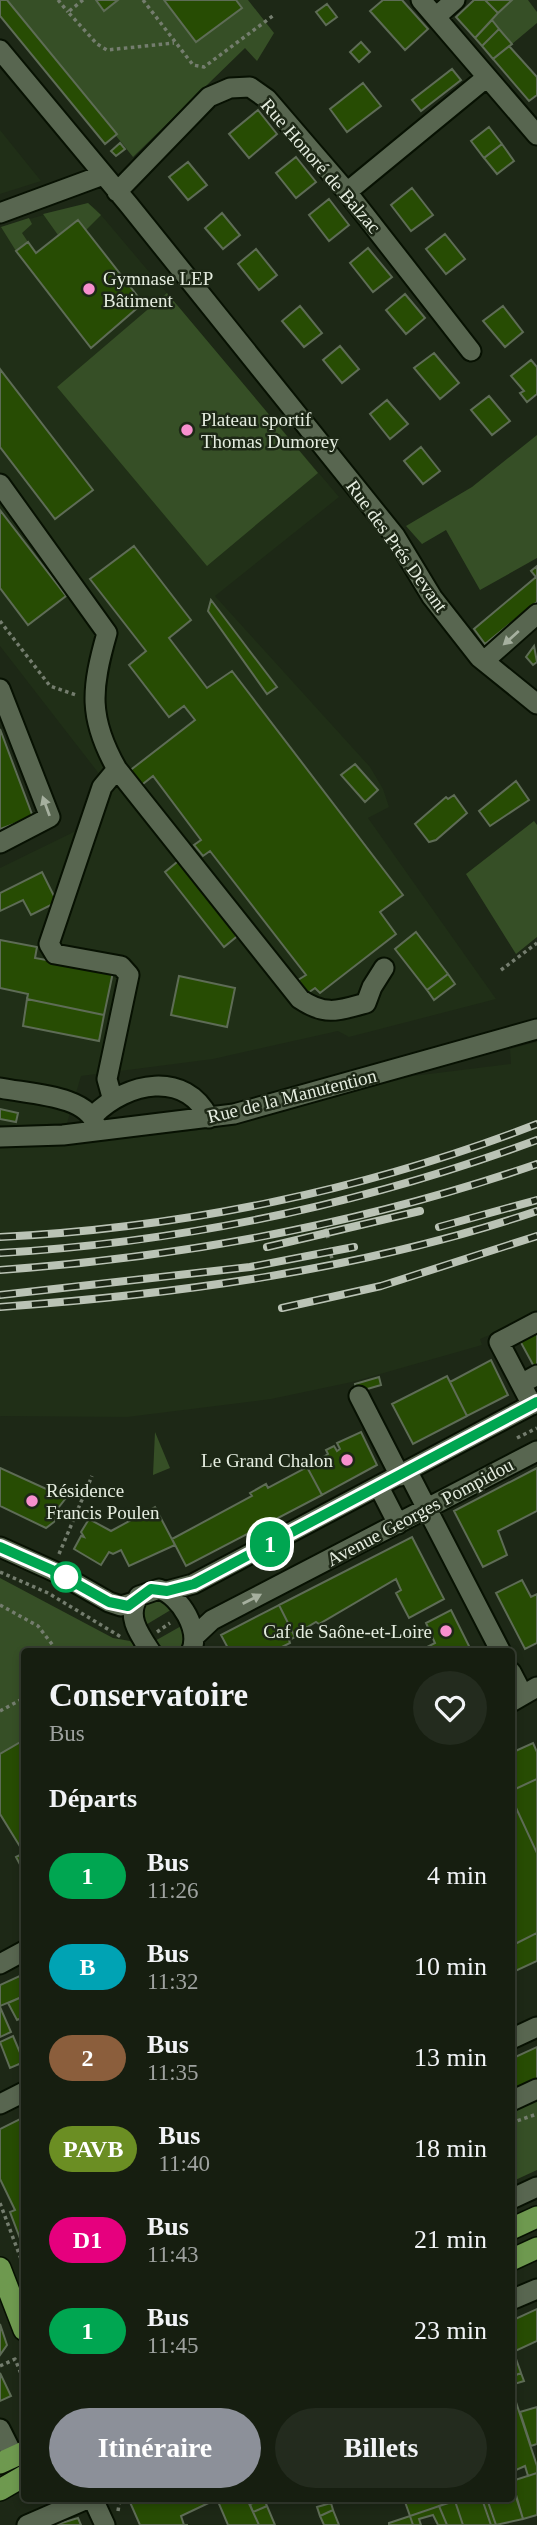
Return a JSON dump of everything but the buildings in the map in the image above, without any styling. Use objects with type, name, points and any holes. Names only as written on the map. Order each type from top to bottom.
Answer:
[{"type":"main road","points":[[515,2227],[537,2217]]},
{"type":"main road","points":[[515,2258],[537,2248]]},
{"type":"main road","points":[[0,2268],[21,2322]]},
{"type":"main road","points":[[0,2490],[21,2478]]},
{"type":"main road","points":[[0,2501],[21,2493]]},
{"type":"street","points":[[421,0],[537,135]]},
{"type":"street","points":[[437,16],[455,0]]},
{"type":"street","name":"Rue des Prés Devant","points":[[0,50],[394,536],[432,597],[484,661],[508,677],[537,704]]},
{"type":"street","points":[[347,192],[487,77]]},
{"type":"street","name":"Rue Honoré de Balzac","points":[[117,192],[209,97],[230,88],[250,87],[267,99],[347,192],[471,351]]},
{"type":"street","points":[[0,213],[103,175]]},
{"type":"street","points":[[0,484],[107,633],[96,672],[95,721],[100,739],[117,769],[300,999],[318,1011],[341,1010],[366,1003],[372,986],[384,968]]},
{"type":"street","points":[[484,661],[537,614]]},
{"type":"street","points":[[0,689],[50,817],[0,843]]},
{"type":"street","points":[[112,1097],[107,1079],[129,975],[121,967],[55,954],[49,944],[102,787],[117,769]]},
{"type":"street","name":"Rue de la Manutention","points":[[0,1137],[96,1123],[209,1118],[248,1111],[537,1029]]},
{"type":"street","points":[[0,1088],[80,1104],[96,1123],[112,1097],[141,1088],[175,1086],[200,1100],[209,1118]]},
{"type":"street","points":[[0,1547],[52,1570],[121,1606],[134,1602],[151,1589],[167,1591],[194,1584],[535,1404],[529,1379],[499,1342],[537,1322]]},
{"type":"street","points":[[359,1396],[427,1509],[499,1648]]},
{"type":"street","name":"Avenue Georges Pompidou","points":[[193,1644],[212,1620],[537,1451]]},
{"type":"street","points":[[379,1488],[398,1524]]},
{"type":"street","points":[[167,1591],[173,1595],[193,1644]]},
{"type":"street","points":[[134,1602],[133,1619],[149,1648]]},
{"type":"street","points":[[515,1677],[529,1693]]},
{"type":"street","points":[[0,1964],[21,1953]]},
{"type":"street","points":[[515,2037],[537,2027]]},
{"type":"street","points":[[515,2099],[537,2089]]},
{"type":"street","points":[[0,2104],[21,2094]]},
{"type":"street","points":[[515,2197],[537,2187]]},
{"type":"street","points":[[515,2298],[537,2288]]},
{"type":"street","points":[[0,2428],[13,2457]]},
{"type":"street","points":[[27,2525],[80,2502]]},
{"type":"street","points":[[94,2502],[105,2525]]},
{"type":"path","points":[[58,0],[97,44],[107,50],[176,42]]},
{"type":"path","points":[[68,12],[83,0]]},
{"type":"path","points":[[143,0],[193,65],[204,67],[274,15]]},
{"type":"path","points":[[0,621],[50,686],[96,702]]},
{"type":"path","points":[[501,970],[537,943]]},
{"type":"path","points":[[323,1222],[328,1238]]},
{"type":"path","points":[[329,1248],[334,1266]]},
{"type":"path","points":[[52,1570],[92,1476]]},
{"type":"path","points":[[0,1605],[38,1626],[55,1648]]},
{"type":"path","points":[[0,1711],[21,1700]]},
{"type":"path","points":[[515,2122],[537,2115]]},
{"type":"path","points":[[0,2203],[21,2259]]},
{"type":"path","points":[[0,2367],[15,2359],[21,2374]]},
{"type":"shaded area","points":[[7,0],[96,0],[104,10],[118,0],[248,0],[274,33],[257,61],[245,48],[133,157]]},
{"type":"shaded area","points":[[512,0],[528,0],[537,12],[537,23],[512,44],[492,20]]},
{"type":"shaded area","points":[[0,130],[41,181],[0,194]]},
{"type":"shaded area","points":[[88,203],[96,209],[339,497],[215,596],[370,767],[383,789],[389,807],[368,818],[496,999],[349,1037],[338,1031],[213,1059],[81,1076],[67,1123],[6,1126],[0,1125],[0,868],[86,826],[100,775],[0,646],[0,227]]},
{"type":"shaded area","points":[[88,203],[101,215],[86,230],[78,220],[58,235],[43,214]]},
{"type":"shaded area","points":[[29,218],[32,224],[22,233],[28,242],[16,251],[1,227]]},
{"type":"shaded area","name":"Plateau sportif Thomas Dumorey","points":[[167,293],[318,473],[207,566],[57,387]]},
{"type":"shaded area","points":[[537,435],[537,558],[480,590],[446,530],[422,544],[406,526],[472,487]]},
{"type":"shaded area","points":[[534,821],[537,825],[537,937],[516,954],[466,874]]},
{"type":"shaded area","points":[[537,1042],[537,1315],[480,1339],[482,1345],[352,1382],[271,1399],[127,1417],[0,1416],[0,1146],[45,1147],[216,1128],[413,1076],[511,1064],[510,1049]]},
{"type":"shaded area","points":[[155,1432],[170,1468],[153,1475]]},
{"type":"shaded area","points":[[0,1578],[113,1638],[130,1641],[138,1648],[21,1648],[21,1742],[0,1754]]},
{"type":"shaded area","points":[[158,1597],[174,1608],[144,1626],[141,1610],[144,1603]]},
{"type":"shaded area","points":[[183,1625],[187,1634],[181,1648],[157,1648],[153,1642]]},
{"type":"shaded area","points":[[537,2097],[537,2170],[515,2180],[515,2107]]},
{"type":"railway","points":[[0,1237],[137,1225],[273,1202],[407,1168],[537,1124]]},
{"type":"railway","points":[[0,1253],[137,1240],[273,1216],[406,1183],[537,1140]]},
{"type":"railway","points":[[0,1270],[137,1256],[272,1235],[405,1204],[537,1164]]},
{"type":"railway","points":[[439,1227],[537,1200]]},
{"type":"railway","points":[[267,1247],[420,1211]]},
{"type":"railway","points":[[0,1307],[136,1295],[272,1276],[406,1249],[537,1211]]},
{"type":"railway","points":[[282,1308],[381,1286],[537,1236]]},
{"type":"railway","points":[[0,1295],[250,1267],[354,1247]]},
{"type":"bus line","name":"1","points":[[0,1547],[60,1574],[109,1602],[128,1606],[143,1592],[151,1589],[167,1591],[194,1584],[537,1402]]},
{"type":"place","name":"Gymnase LEP Bâtiment","points":[[89,289]]},
{"type":"place","name":"Plateau sportif Thomas Dumorey","points":[[187,430]]},
{"type":"place","name":"Le Grand Chalon","points":[[347,1460]]},
{"type":"place","name":"Résidence Francis Poulen","points":[[32,1501]]},
{"type":"place","name":"Caf de Saône-et-Loire","points":[[446,1631]]}]
